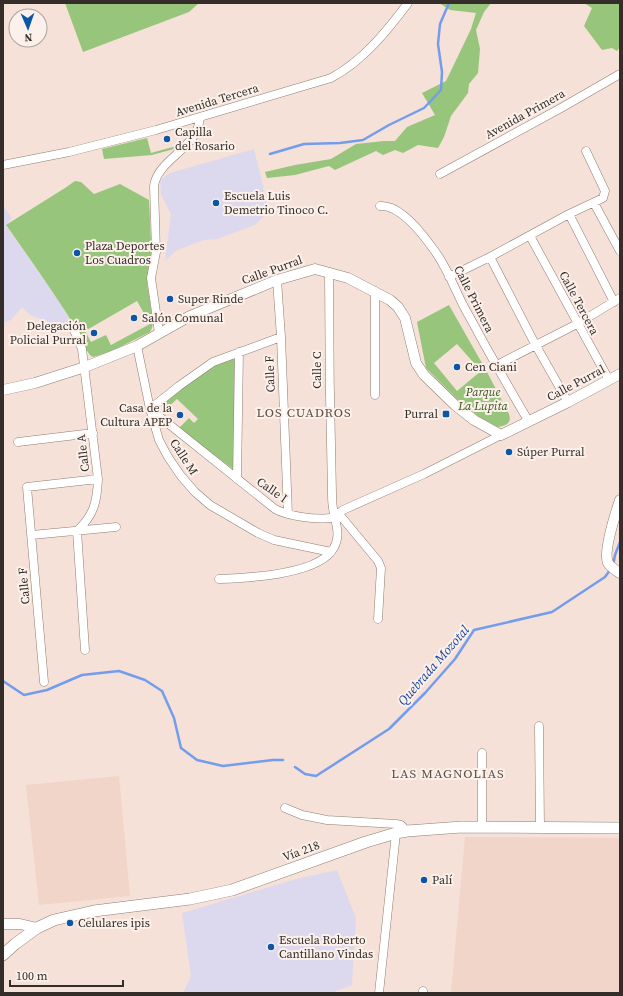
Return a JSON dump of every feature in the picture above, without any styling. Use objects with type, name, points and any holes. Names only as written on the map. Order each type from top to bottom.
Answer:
[{"type":"main road","name":"Vía 218","points":[[3,955],[37,928],[54,920],[94,911],[190,898],[232,890],[366,842],[396,833],[407,831],[482,827],[620,828]]},
{"type":"street","name":"Avenida Tercera","points":[[3,165],[113,141],[200,118],[322,82],[341,73],[351,66],[376,42],[408,3]]},
{"type":"street","name":"Avenida Primera","points":[[440,174],[620,74]]},
{"type":"street","points":[[159,333],[151,278],[156,252],[155,179],[192,139],[198,129],[200,118]]},
{"type":"street","points":[[449,277],[530,236],[569,214],[603,198],[605,192],[586,151]]},
{"type":"street","points":[[594,203],[620,251]]},
{"type":"street","name":"Calle Primera","points":[[380,206],[395,209],[416,227],[432,246],[495,366],[528,422]]},
{"type":"street","points":[[495,366],[535,344],[577,324],[617,300],[569,214]]},
{"type":"street","name":"Calle Tercera","points":[[530,236],[609,380]]},
{"type":"street","points":[[490,257],[535,344],[568,402]]},
{"type":"street","name":"Calle Purral","points":[[3,390],[35,383],[85,367],[137,346],[190,316],[277,280],[315,269],[348,278],[375,291],[398,307],[405,318],[416,363],[424,375],[467,415],[500,435],[568,402],[620,374]]},
{"type":"street","name":"Calle C","points":[[330,272],[330,404],[333,508],[336,515],[338,532],[331,552]]},
{"type":"street","name":"Calle F","points":[[277,280],[281,337],[288,514]]},
{"type":"street","points":[[375,291],[375,395]]},
{"type":"street","name":"Calle A","points":[[70,325],[77,336],[82,349],[98,479],[94,510],[87,522],[77,531]]},
{"type":"street","points":[[137,346],[150,409],[213,362],[281,337]]},
{"type":"street","points":[[237,479],[239,352]]},
{"type":"street","name":"Calle I","points":[[150,409],[275,509],[288,514],[319,518],[328,518],[336,515],[343,510],[424,474],[500,435]]},
{"type":"street","name":"Calle M","points":[[150,409],[159,440],[168,457],[186,482],[195,492],[210,504],[258,533],[274,540],[331,552]]},
{"type":"street","points":[[18,442],[93,433]]},
{"type":"street","name":"Calle F","points":[[44,682],[27,487],[98,479]]},
{"type":"street","points":[[619,573],[608,563],[606,556],[609,538],[620,500]]},
{"type":"street","points":[[336,515],[378,561],[380,568],[378,619]]},
{"type":"street","points":[[32,536],[116,527]]},
{"type":"street","points":[[77,531],[85,650]]},
{"type":"street","points":[[219,579],[241,578],[298,570],[312,565],[331,552]]},
{"type":"street","points":[[539,726],[540,828]]},
{"type":"street","points":[[482,753],[482,827]]},
{"type":"street","points":[[285,808],[302,816],[327,820],[396,824],[401,825],[407,831]]},
{"type":"street","points":[[378,993],[396,833]]},
{"type":"street","points":[[3,924],[20,924],[37,928]]},
{"type":"shaded area","name":"Escuela Luis Demetrio Tinoco C.","points":[[254,149],[269,211],[255,225],[217,239],[204,240],[177,250],[165,261],[171,214],[161,195],[160,181],[170,173]]},
{"type":"shaded area","points":[[3,206],[12,218],[6,226],[72,322],[57,332],[47,321],[30,315],[22,307],[11,320],[3,323]]},
{"type":"shaded area","points":[[119,776],[130,896],[39,905],[26,785]]},
{"type":"shaded area","points":[[465,837],[620,838],[620,993],[451,993]]},
{"type":"shaded area","name":"Escuela Roberto Cantillano Vindas","points":[[337,870],[356,918],[352,985],[331,993],[184,993],[191,976],[182,913],[296,879]]},
{"type":"green space","points":[[65,3],[199,3],[189,12],[83,52]]},
{"type":"green space","points":[[439,3],[491,3],[484,12],[476,30],[480,49],[478,73],[469,84],[468,93],[451,116],[444,137],[438,148],[418,145],[403,153],[395,150],[383,155],[376,151],[335,170],[329,166],[295,175],[267,178],[265,172],[331,159],[356,144],[395,141],[407,127],[435,115],[422,93],[446,81],[471,29],[476,13],[450,10]]},
{"type":"green space","points":[[584,3],[620,3],[620,47],[617,51],[612,48],[602,50],[584,26],[592,8]]},
{"type":"green space","points":[[147,138],[151,153],[180,145],[181,147],[152,155],[104,159],[102,149]]},
{"type":"green space","points":[[75,181],[81,182],[94,194],[120,184],[149,200],[151,260],[147,283],[153,322],[152,328],[150,332],[110,352],[93,357],[88,352],[76,328],[59,302],[6,225]],"holes":[[[137,301],[150,324],[111,345],[106,335],[91,342],[85,331]]]},
{"type":"green space","name":"Parque La Lupita","points":[[449,305],[509,414],[510,420],[508,424],[498,427],[478,416],[457,399],[426,368],[417,322]],"holes":[[[457,344],[481,371],[457,391],[434,363]]]},
{"type":"green space","points":[[236,356],[233,469],[179,428],[189,418],[194,423],[198,419],[177,399],[163,412],[162,404],[214,364]]},
{"type":"waterway","points":[[270,154],[304,144],[340,143],[363,140],[389,125],[424,108],[441,90],[442,72],[438,44],[440,24],[449,3]]},
{"type":"waterway","name":"Quebrada Mozotal","points":[[613,566],[620,542]]},
{"type":"waterway","name":"Quebrada Mozotal","points":[[295,767],[305,774],[316,776],[389,729],[425,693],[455,659],[474,630],[552,612],[605,577],[610,570]]},
{"type":"waterway","name":"Quebrada Mozotal","points":[[3,681],[24,695],[47,690],[82,675],[119,671],[145,680],[162,691],[174,718],[181,748],[197,760],[223,766],[283,760]]},
{"type":"place","name":"Capilla del Rosario","points":[[167,139]]},
{"type":"place","name":"Escuela Luis Demetrio Tinoco C.","points":[[216,203]]},
{"type":"place","name":"Plaza Deportes Los Cuadros","points":[[77,253]]},
{"type":"place","name":"Super Rinde","points":[[170,299]]},
{"type":"place","name":"Salón Comunal","points":[[134,318]]},
{"type":"place","name":"Delegación Policial Purral","points":[[94,333]]},
{"type":"place","name":"Cen Ciani","points":[[457,367]]},
{"type":"place","name":"Purral","points":[[446,414]]},
{"type":"place","name":"Casa de la Cultura APEP","points":[[180,415]]},
{"type":"place","name":"Súper Purral","points":[[509,452]]},
{"type":"place","name":"Palí","points":[[424,880]]},
{"type":"place","name":"Celulares ipis","points":[[70,923]]},
{"type":"place","name":"Escuela Roberto Cantillano Vindas","points":[[271,947]]},
{"type":"district","name":"LOS CUADROS","points":[[304,412]]},
{"type":"district","name":"LAS MAGNOLIAS","points":[[448,773]]}]
